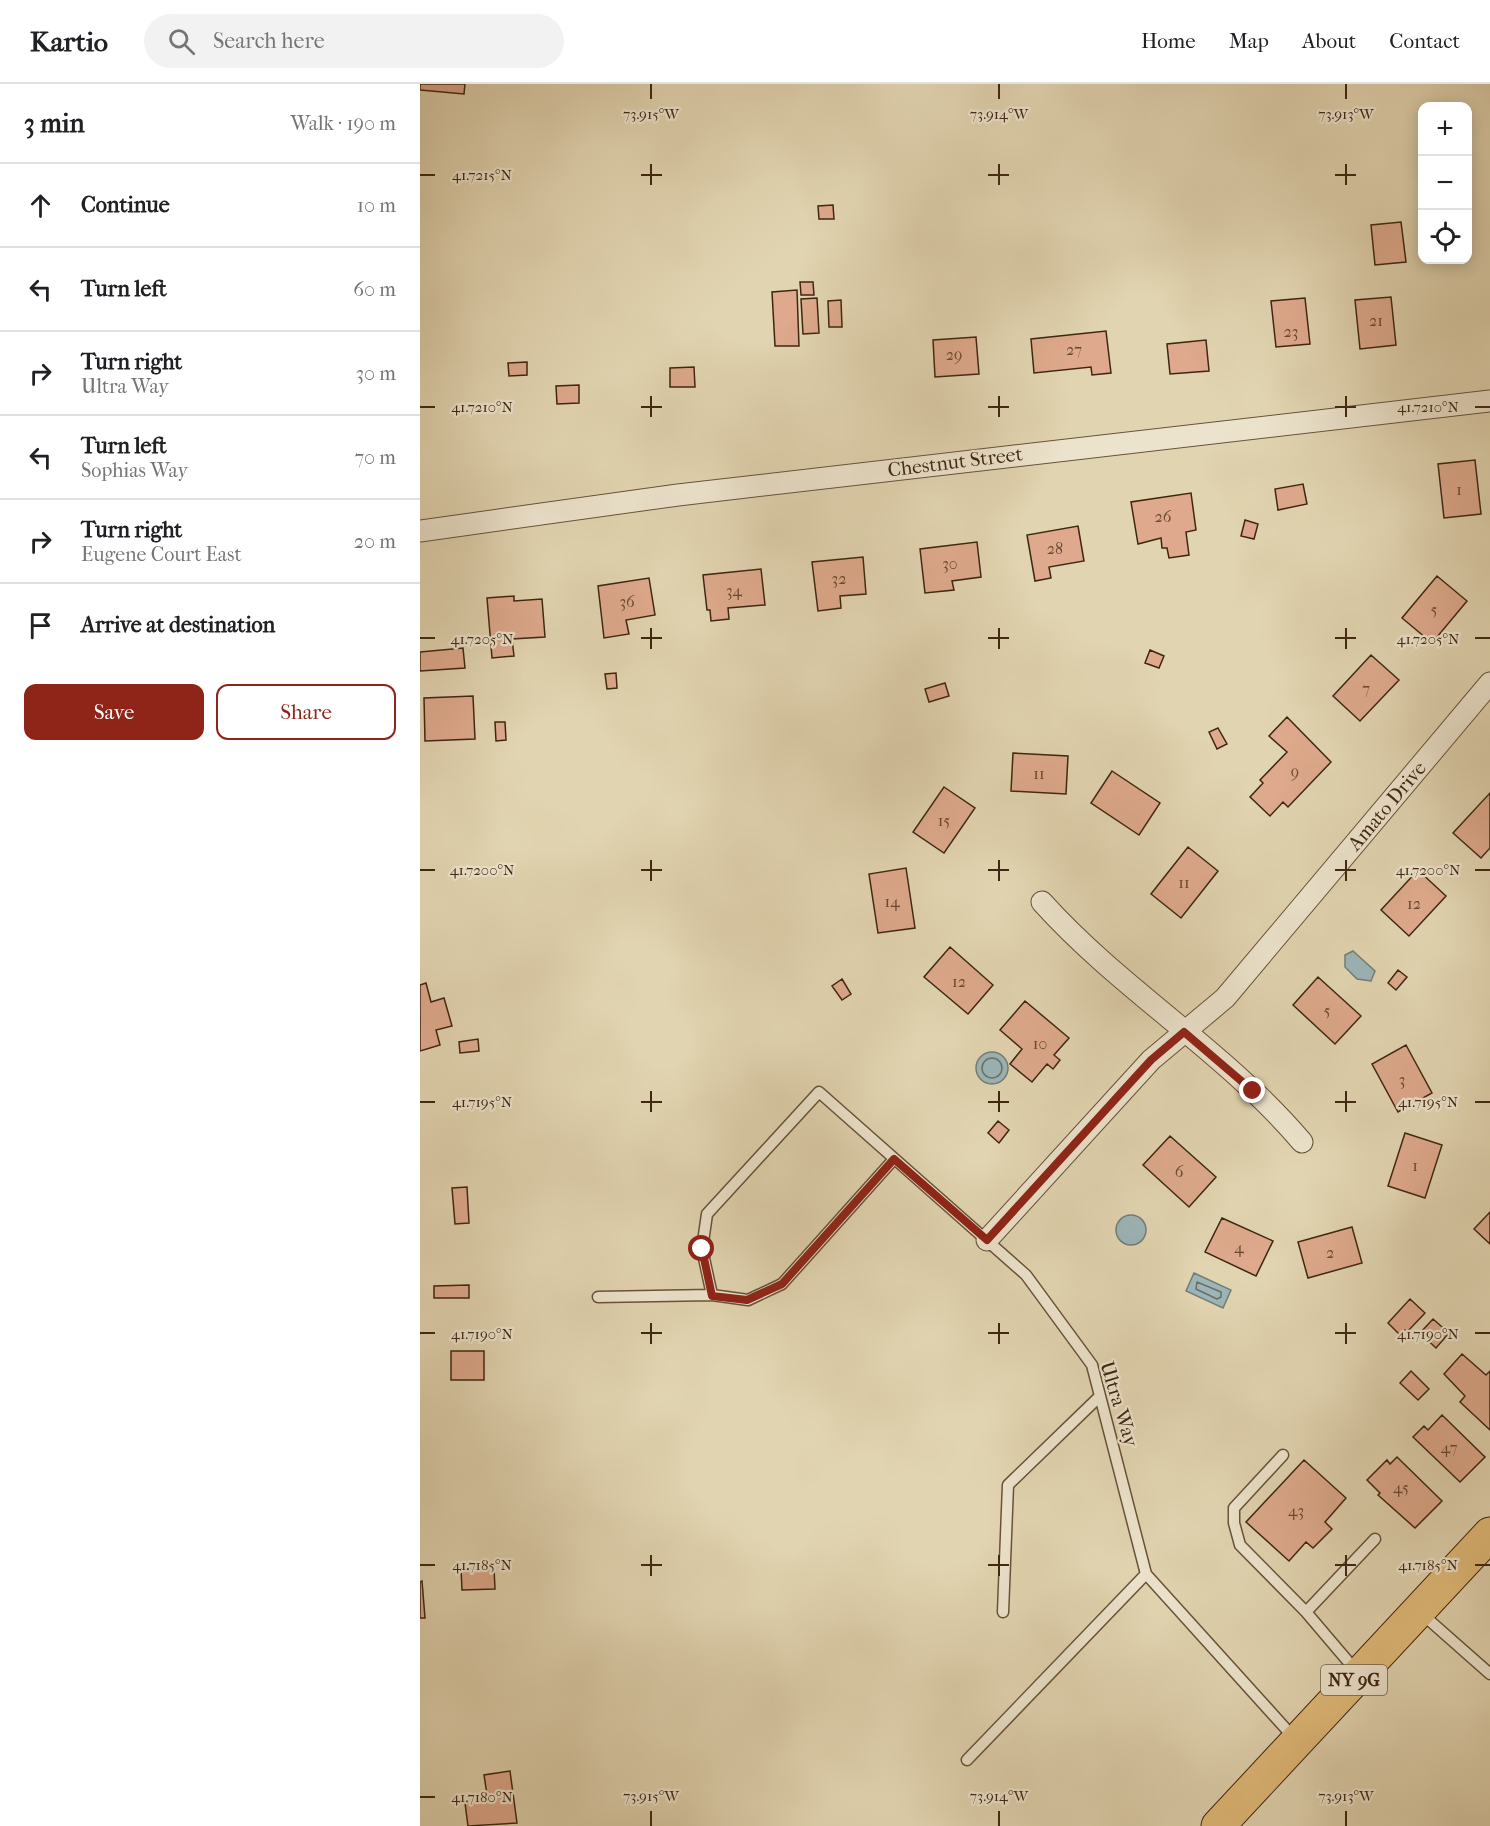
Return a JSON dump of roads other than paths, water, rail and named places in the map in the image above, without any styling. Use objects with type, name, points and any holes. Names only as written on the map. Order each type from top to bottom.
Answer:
[{"type":"main road","name":"NY 9G","points":[[1218,1826],[1490,1534]]},
{"type":"street","name":"Chestnut Street","points":[[420,531],[699,492],[1490,401]]},
{"type":"street","name":"Amato Drive","points":[[987,1240],[1151,1060],[1225,998],[1490,683]]},
{"type":"street","points":[[1042,902],[1096,957],[1253,1091],[1302,1142]]},
{"type":"lane","name":"Ultra Way","points":[[712,1296],[702,1249],[707,1214],[819,1092],[1026,1275],[1092,1365],[1146,1574],[1297,1741]]},
{"type":"lane","points":[[598,1297],[712,1296],[747,1300],[782,1284],[894,1159]]},
{"type":"lane","points":[[1003,1611],[1008,1485],[1100,1396]]},
{"type":"lane","points":[[1283,1455],[1234,1508],[1234,1523],[1240,1545],[1306,1612],[1359,1674]]},
{"type":"lane","points":[[1306,1612],[1374,1539]]},
{"type":"lane","points":[[967,1760],[1146,1574]]},
{"type":"lane","points":[[1419,1611],[1490,1674]]},
{"type":"water","points":[[1353,951],[1375,971],[1371,981],[1357,979],[1345,967],[1345,955]]},
{"type":"water","points":[[992,1052],[1003,1057],[1008,1068],[1003,1079],[992,1084],[981,1079],[976,1068],[981,1057]]},
{"type":"water","points":[[1131,1215],[1141,1220],[1146,1230],[1141,1240],[1131,1245],[1121,1240],[1116,1230],[1121,1220]]},
{"type":"water","points":[[1194,1273],[1231,1290],[1223,1308],[1186,1291]]}]
